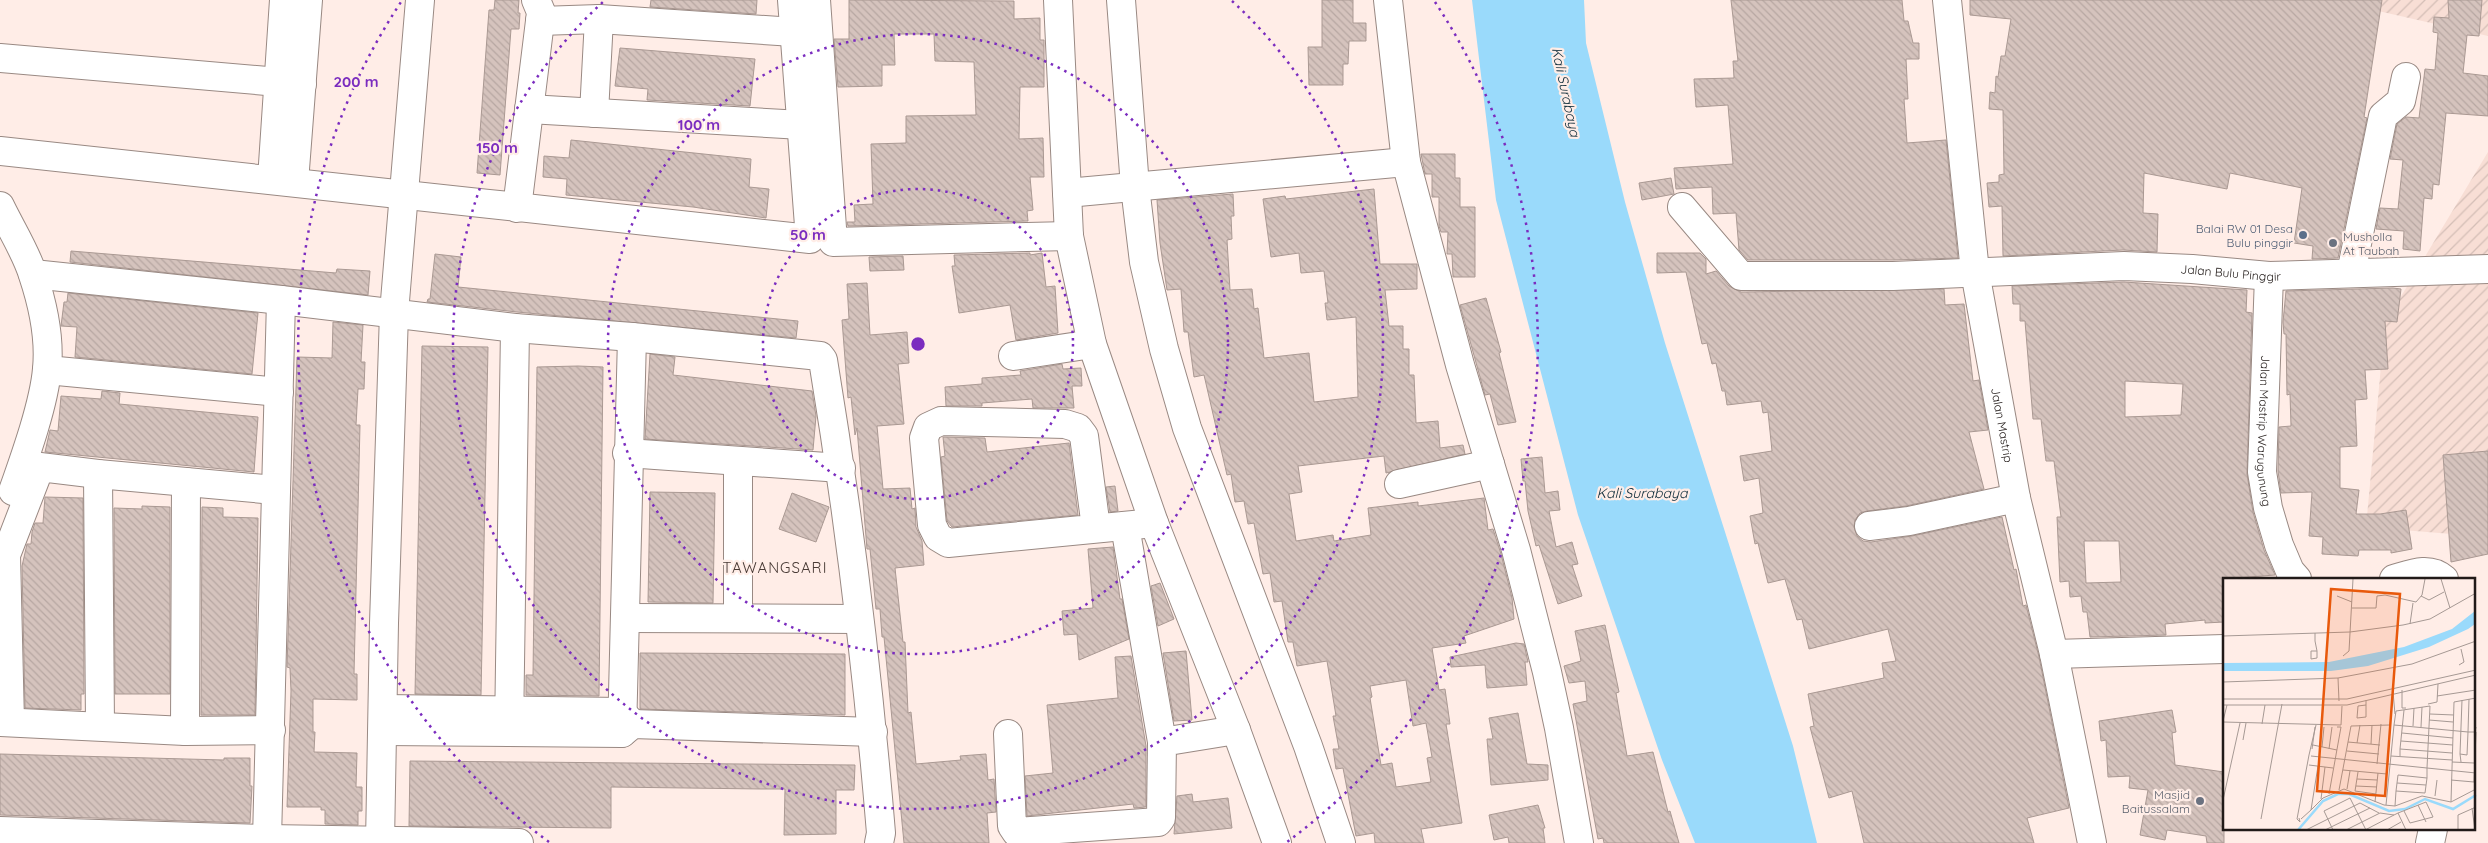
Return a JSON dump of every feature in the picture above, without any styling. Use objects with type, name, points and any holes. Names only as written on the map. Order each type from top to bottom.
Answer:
[{"type":"street","points":[[284,0],[290,84]]},
{"type":"street","points":[[283,181],[290,84],[308,0]]},
{"type":"street","points":[[380,842],[394,313],[420,0]]},
{"type":"street","points":[[0,152],[810,239],[792,0]]},
{"type":"street","points":[[816,0],[833,242],[1069,236]]},
{"type":"street","points":[[1058,0],[1073,192],[1069,236],[1092,344],[1154,522],[1236,730],[1277,843]]},
{"type":"street","points":[[1121,0],[1129,187],[1148,287],[1164,349],[1187,428],[1308,746],[1342,843]]},
{"type":"street","points":[[1388,0],[1406,162],[1458,355],[1516,550],[1554,700],[1579,843]]},
{"type":"street","name":"Jalan Mastrip","points":[[1946,0],[1975,272],[2016,498],[2054,654],[2092,843]]},
{"type":"street","points":[[517,208],[542,8],[599,20],[794,32]]},
{"type":"street","points":[[594,113],[599,20]]},
{"type":"street","points":[[0,58],[290,84]]},
{"type":"street","points":[[2351,273],[2382,116],[2401,101],[2406,77]]},
{"type":"street","points":[[529,109],[802,125]]},
{"type":"street","points":[[1073,192],[1406,162]]},
{"type":"street","points":[[0,206],[33,274],[45,325],[47,370],[22,464],[0,526]]},
{"type":"street","name":"Jalan Bulu Pinggir","points":[[1682,207],[1741,276],[1893,276],[2124,266],[2192,269],[2269,276],[2488,269]]},
{"type":"street","points":[[33,274],[281,300],[516,328],[632,337],[820,356],[824,360],[841,468],[872,732],[881,833],[879,843]]},
{"type":"street","name":"Jalan Mastrip Warugunung","points":[[2269,276],[2262,472],[2268,508],[2279,545],[2290,571],[2296,578]]},
{"type":"street","points":[[268,839],[281,300]]},
{"type":"street","points":[[510,722],[516,328]]},
{"type":"street","points":[[625,723],[627,453],[632,337]]},
{"type":"street","points":[[1013,356],[1092,344]]},
{"type":"street","points":[[47,370],[279,392]]},
{"type":"street","points":[[1096,528],[1084,436],[1078,428],[1065,424],[941,421],[928,426],[924,438],[932,525],[938,537],[948,544],[1154,522]]},
{"type":"street","points":[[627,453],[841,468]]},
{"type":"street","points":[[738,462],[738,618]]},
{"type":"street","points":[[1399,484],[1490,464]]},
{"type":"street","points":[[271,730],[185,731],[5,722],[5,579],[9,544],[40,467],[275,490]]},
{"type":"street","points":[[98,474],[100,726]]},
{"type":"street","points":[[185,731],[186,482]]},
{"type":"street","points":[[1869,526],[1909,521],[2016,498]]},
{"type":"street","points":[[1008,734],[1012,826],[1016,832],[1158,822],[1161,818],[1162,742],[1125,526]]},
{"type":"street","points":[[2397,578],[2420,571],[2438,574],[2443,578]]},
{"type":"street","points":[[626,618],[859,619]]},
{"type":"street","points":[[2054,654],[2223,650]]},
{"type":"street","points":[[383,720],[625,723],[872,732]]},
{"type":"street","points":[[1162,742],[1236,730]]},
{"type":"street","points":[[2430,843],[2433,830]]},
{"type":"street","points":[[0,831],[380,842],[519,843]]},
{"type":"shaded area","points":[[2330,0],[2488,0],[2488,36]]},
{"type":"shaded area","points":[[2488,152],[2488,537],[2366,527],[2385,323]]},
{"type":"water","name":"Kali Surabaya","points":[[1472,0],[1584,0],[1586,43],[1625,202],[1665,343],[1793,746],[1817,843],[1695,843],[1662,760],[1578,515],[1496,200]]},
{"type":"building","points":[[495,0],[519,0],[518,13],[520,13],[519,29],[511,29],[500,175],[477,173],[489,10],[494,10]]},
{"type":"building","points":[[651,0],[757,0],[756,14],[650,7]]},
{"type":"building","points":[[849,0],[1014,1],[1014,19],[1040,18],[1040,40],[1044,40],[1044,87],[1020,87],[1019,139],[1043,138],[1044,177],[1030,177],[1033,210],[1027,211],[1028,221],[848,226],[847,222],[855,222],[854,205],[873,204],[871,144],[906,143],[906,116],[976,115],[974,62],[935,61],[934,34],[894,34],[895,65],[882,65],[882,86],[838,87],[834,39],[849,39]]},
{"type":"building","points":[[1322,0],[1353,0],[1353,23],[1366,23],[1366,41],[1349,41],[1348,64],[1343,64],[1343,85],[1309,85],[1308,47],[1322,47]]},
{"type":"building","points":[[1731,0],[1902,0],[1904,21],[1908,21],[1913,43],[1919,43],[1919,59],[1906,59],[1908,99],[1904,99],[1907,143],[1946,140],[1958,258],[1748,260],[1739,250],[1736,213],[1713,214],[1712,187],[1676,189],[1674,168],[1733,164],[1728,105],[1696,107],[1694,79],[1734,78],[1733,61],[1738,61]]},
{"type":"building","points":[[1970,0],[2382,0],[2364,117],[2367,118],[2338,258],[2312,259],[2313,246],[2294,243],[2302,188],[2230,173],[2227,189],[2144,173],[2143,213],[2158,214],[2157,252],[2123,250],[2003,256],[2002,206],[1989,207],[1987,183],[1999,182],[1999,175],[2004,174],[2003,110],[1989,109],[1990,92],[1995,93],[1996,76],[1998,77],[2001,56],[2005,56],[2011,19],[1970,15]]},
{"type":"building","points":[[2448,0],[2482,0],[2479,36],[2467,35],[2463,73],[2488,76],[2488,116],[2446,113],[2439,185],[2433,184],[2432,199],[2424,198],[2420,251],[2403,249],[2404,231],[2376,229],[2380,208],[2398,209],[2403,160],[2390,159],[2397,124],[2406,117],[2419,118],[2425,69],[2435,70],[2438,33],[2433,32],[2434,17],[2449,18]]},
{"type":"building","points":[[620,48],[755,59],[750,106],[647,100],[648,89],[615,86]]},
{"type":"building","points":[[571,140],[751,159],[749,187],[769,189],[766,218],[693,207],[566,195],[567,179],[543,177],[544,156],[569,158]]},
{"type":"building","points":[[1421,154],[1455,154],[1455,178],[1460,178],[1460,207],[1475,207],[1475,277],[1453,277],[1452,254],[1447,254],[1448,232],[1441,232],[1439,226],[1439,197],[1432,197],[1432,174],[1425,174]]},
{"type":"building","points":[[1671,178],[1674,194],[1642,200],[1639,183]]},
{"type":"building","points":[[1374,189],[1380,264],[1417,264],[1417,289],[1385,290],[1389,326],[1403,326],[1403,349],[1409,349],[1409,375],[1414,375],[1416,423],[1438,421],[1440,448],[1463,445],[1465,454],[1386,473],[1384,456],[1298,466],[1302,492],[1289,494],[1296,541],[1333,535],[1334,541],[1371,535],[1368,508],[1418,502],[1418,506],[1484,498],[1488,530],[1493,529],[1512,598],[1514,619],[1464,636],[1466,643],[1432,648],[1439,690],[1445,689],[1450,724],[1446,724],[1462,823],[1421,829],[1424,843],[1375,843],[1374,833],[1356,836],[1343,768],[1336,769],[1333,749],[1339,749],[1327,661],[1297,666],[1293,642],[1288,642],[1282,601],[1274,602],[1270,573],[1263,574],[1254,523],[1248,524],[1244,501],[1235,502],[1231,474],[1227,475],[1204,375],[1194,377],[1188,332],[1184,332],[1181,289],[1167,290],[1160,243],[1157,200],[1233,194],[1234,216],[1231,216],[1232,239],[1227,240],[1230,290],[1252,289],[1254,309],[1258,308],[1264,358],[1309,353],[1314,402],[1358,397],[1356,317],[1327,320],[1325,303],[1328,303],[1324,271],[1301,273],[1299,253],[1271,257],[1263,199],[1285,196],[1286,199]],"holes":[[[1406,680],[1413,726],[1426,723],[1432,757],[1427,758],[1431,782],[1396,787],[1392,763],[1381,765],[1370,698],[1372,697],[1370,686]]]},
{"type":"building","points":[[71,251],[336,273],[337,269],[370,271],[368,295],[70,262]]},
{"type":"building","points":[[1030,253],[1030,255],[1042,253],[1046,287],[1055,286],[1058,333],[1016,340],[1010,305],[959,313],[952,266],[955,266],[954,255]]},
{"type":"building","points":[[1657,253],[1700,253],[1706,259],[1706,274],[1716,271],[1729,286],[1741,292],[1944,289],[1945,305],[1964,304],[1973,381],[1979,380],[1988,430],[1969,432],[1984,489],[1906,506],[1860,513],[1855,520],[1854,527],[1857,536],[1863,541],[1871,542],[1912,536],[2002,517],[2014,570],[2016,569],[2023,606],[2026,605],[2039,657],[2069,808],[2027,818],[2034,843],[1864,843],[1852,791],[1829,798],[1810,727],[1814,726],[1808,694],[1884,678],[1882,663],[1896,661],[1888,629],[1809,649],[1802,619],[1797,620],[1785,579],[1768,583],[1758,543],[1755,544],[1750,516],[1763,513],[1759,478],[1744,481],[1740,456],[1772,451],[1768,412],[1763,413],[1761,401],[1727,405],[1725,391],[1722,391],[1716,363],[1712,364],[1707,343],[1702,344],[1686,272],[1657,273]]},
{"type":"building","points":[[435,254],[461,257],[458,287],[798,321],[796,338],[427,302],[430,299]]},
{"type":"building","points":[[903,256],[904,270],[870,271],[869,257]]},
{"type":"building","points":[[2124,282],[2247,290],[2246,312],[2252,313],[2247,474],[2253,512],[2264,550],[2275,575],[2223,578],[2223,622],[2205,623],[2205,620],[2165,624],[2166,635],[2090,637],[2087,612],[2083,612],[2081,596],[2070,597],[2069,581],[2060,582],[2057,517],[2061,517],[2054,461],[2046,461],[2041,419],[2033,419],[2025,321],[2020,321],[2020,304],[2013,304],[2012,286]],"holes":[[[2125,381],[2183,384],[2181,415],[2125,417]],[[2084,541],[2119,541],[2121,582],[2086,583]]]},
{"type":"building","points":[[867,283],[870,335],[907,332],[909,363],[898,364],[904,424],[877,426],[883,489],[910,488],[912,509],[915,508],[916,527],[922,541],[924,565],[895,568],[903,642],[905,642],[908,713],[911,712],[916,764],[961,760],[960,756],[986,754],[988,780],[994,779],[996,812],[987,813],[989,843],[904,843],[884,637],[882,637],[880,609],[876,609],[870,549],[867,549],[857,428],[855,435],[851,397],[848,398],[842,320],[849,319],[847,284]]},
{"type":"building","points":[[2401,289],[2397,322],[2385,321],[2388,369],[2365,370],[2367,399],[2355,400],[2357,446],[2340,447],[2340,488],[2359,490],[2356,514],[2380,514],[2406,510],[2412,549],[2391,553],[2391,550],[2359,550],[2358,556],[2322,554],[2323,537],[2309,536],[2312,492],[2281,493],[2278,471],[2279,427],[2291,426],[2290,394],[2287,395],[2286,334],[2284,334],[2283,322],[2286,291]]},
{"type":"building","points":[[68,293],[258,313],[252,374],[75,357],[77,327],[61,326],[64,302],[67,302]]},
{"type":"building","points":[[1486,298],[1501,352],[1499,353],[1516,422],[1498,425],[1490,394],[1485,395],[1460,305]]},
{"type":"building","points":[[333,322],[363,325],[361,362],[365,362],[364,389],[358,389],[356,425],[360,425],[354,674],[357,674],[357,700],[313,699],[313,732],[315,732],[314,752],[357,753],[356,787],[362,787],[362,811],[358,811],[358,825],[325,824],[325,810],[321,810],[321,807],[287,807],[291,691],[290,668],[287,667],[297,357],[332,358]]},
{"type":"building","points":[[422,346],[488,347],[481,695],[415,694]]},
{"type":"building","points":[[650,354],[675,357],[673,375],[812,391],[816,416],[813,450],[645,439]]},
{"type":"building","points":[[1062,364],[1063,369],[1081,368],[1082,386],[1072,386],[1074,408],[1033,408],[1032,399],[982,403],[982,406],[946,406],[945,387],[982,384],[982,378],[1021,375],[1020,371]]},
{"type":"building","points":[[537,367],[603,367],[599,696],[526,695],[526,675],[533,675]]},
{"type":"building","points":[[102,391],[120,393],[119,404],[258,417],[254,472],[45,452],[50,430],[58,431],[61,396],[101,399]]},
{"type":"building","points":[[943,437],[985,438],[987,452],[1069,443],[1078,515],[952,527],[947,521],[941,457],[945,456]]},
{"type":"building","points":[[2488,451],[2488,554],[2451,562],[2443,455]]},
{"type":"building","points":[[1542,457],[1545,493],[1558,491],[1560,510],[1549,511],[1556,547],[1572,542],[1578,564],[1572,565],[1582,596],[1558,604],[1539,545],[1536,546],[1528,511],[1525,481],[1523,481],[1521,459]]},
{"type":"building","points":[[1115,486],[1118,511],[1110,512],[1106,487]]},
{"type":"building","points":[[650,492],[715,493],[713,603],[648,602]]},
{"type":"building","points":[[792,493],[829,507],[816,542],[779,529]]},
{"type":"building","points":[[45,497],[83,498],[84,694],[81,694],[81,710],[25,708],[22,566],[27,544],[31,544],[35,523],[43,523]]},
{"type":"building","points":[[142,506],[170,507],[170,694],[115,694],[114,508],[142,509]]},
{"type":"building","points":[[202,507],[223,508],[223,517],[258,518],[255,715],[201,715]]},
{"type":"building","points":[[1113,547],[1120,599],[1122,599],[1129,639],[1079,660],[1077,634],[1064,635],[1062,611],[1093,608],[1088,549]]},
{"type":"building","points":[[1160,583],[1174,619],[1158,626],[1151,586]]},
{"type":"building","points":[[1605,625],[1619,692],[1616,693],[1627,756],[1653,752],[1668,812],[1670,811],[1679,843],[1604,843],[1603,838],[1598,839],[1573,704],[1587,701],[1585,681],[1569,683],[1564,666],[1581,661],[1575,631]]},
{"type":"building","points":[[1516,643],[1524,644],[1528,662],[1525,662],[1527,685],[1487,688],[1485,665],[1451,667],[1450,657]]},
{"type":"building","points":[[1186,651],[1192,720],[1174,721],[1163,653]]},
{"type":"building","points":[[640,653],[845,654],[845,715],[640,709]]},
{"type":"building","points":[[1131,656],[1146,746],[1146,807],[1134,808],[1133,804],[1027,816],[1025,776],[1053,773],[1047,705],[1118,698],[1115,657]]},
{"type":"building","points":[[2172,710],[2176,732],[2172,733],[2175,765],[2223,772],[2224,843],[2207,843],[2206,836],[2167,830],[2165,840],[2140,835],[2148,790],[2129,788],[2130,776],[2108,777],[2106,740],[2101,741],[2099,721]]},
{"type":"building","points":[[1518,713],[1527,764],[1548,765],[1548,780],[1491,785],[1487,739],[1493,739],[1489,718]]},
{"type":"building","points":[[0,754],[224,760],[224,758],[250,758],[250,786],[252,786],[250,823],[0,815]]},
{"type":"building","points":[[410,761],[855,765],[854,790],[836,790],[836,834],[784,835],[785,789],[611,787],[611,828],[409,826]]},
{"type":"building","points":[[1192,794],[1193,802],[1228,798],[1232,828],[1174,834],[1177,796]]},
{"type":"building","points":[[1538,805],[1545,828],[1543,828],[1545,843],[1509,843],[1508,837],[1494,840],[1489,815]]},
{"type":"place","name":"Balai RW 01 Desa Bulu pinggir","points":[[2303,235]]},
{"type":"place","name":"Musholla At Taubah","points":[[2333,243]]},
{"type":"place","name":"Masjid Baitussalam","points":[[2200,801]]},
{"type":"district","name":"TAWANGSARI","points":[[775,567]]}]
